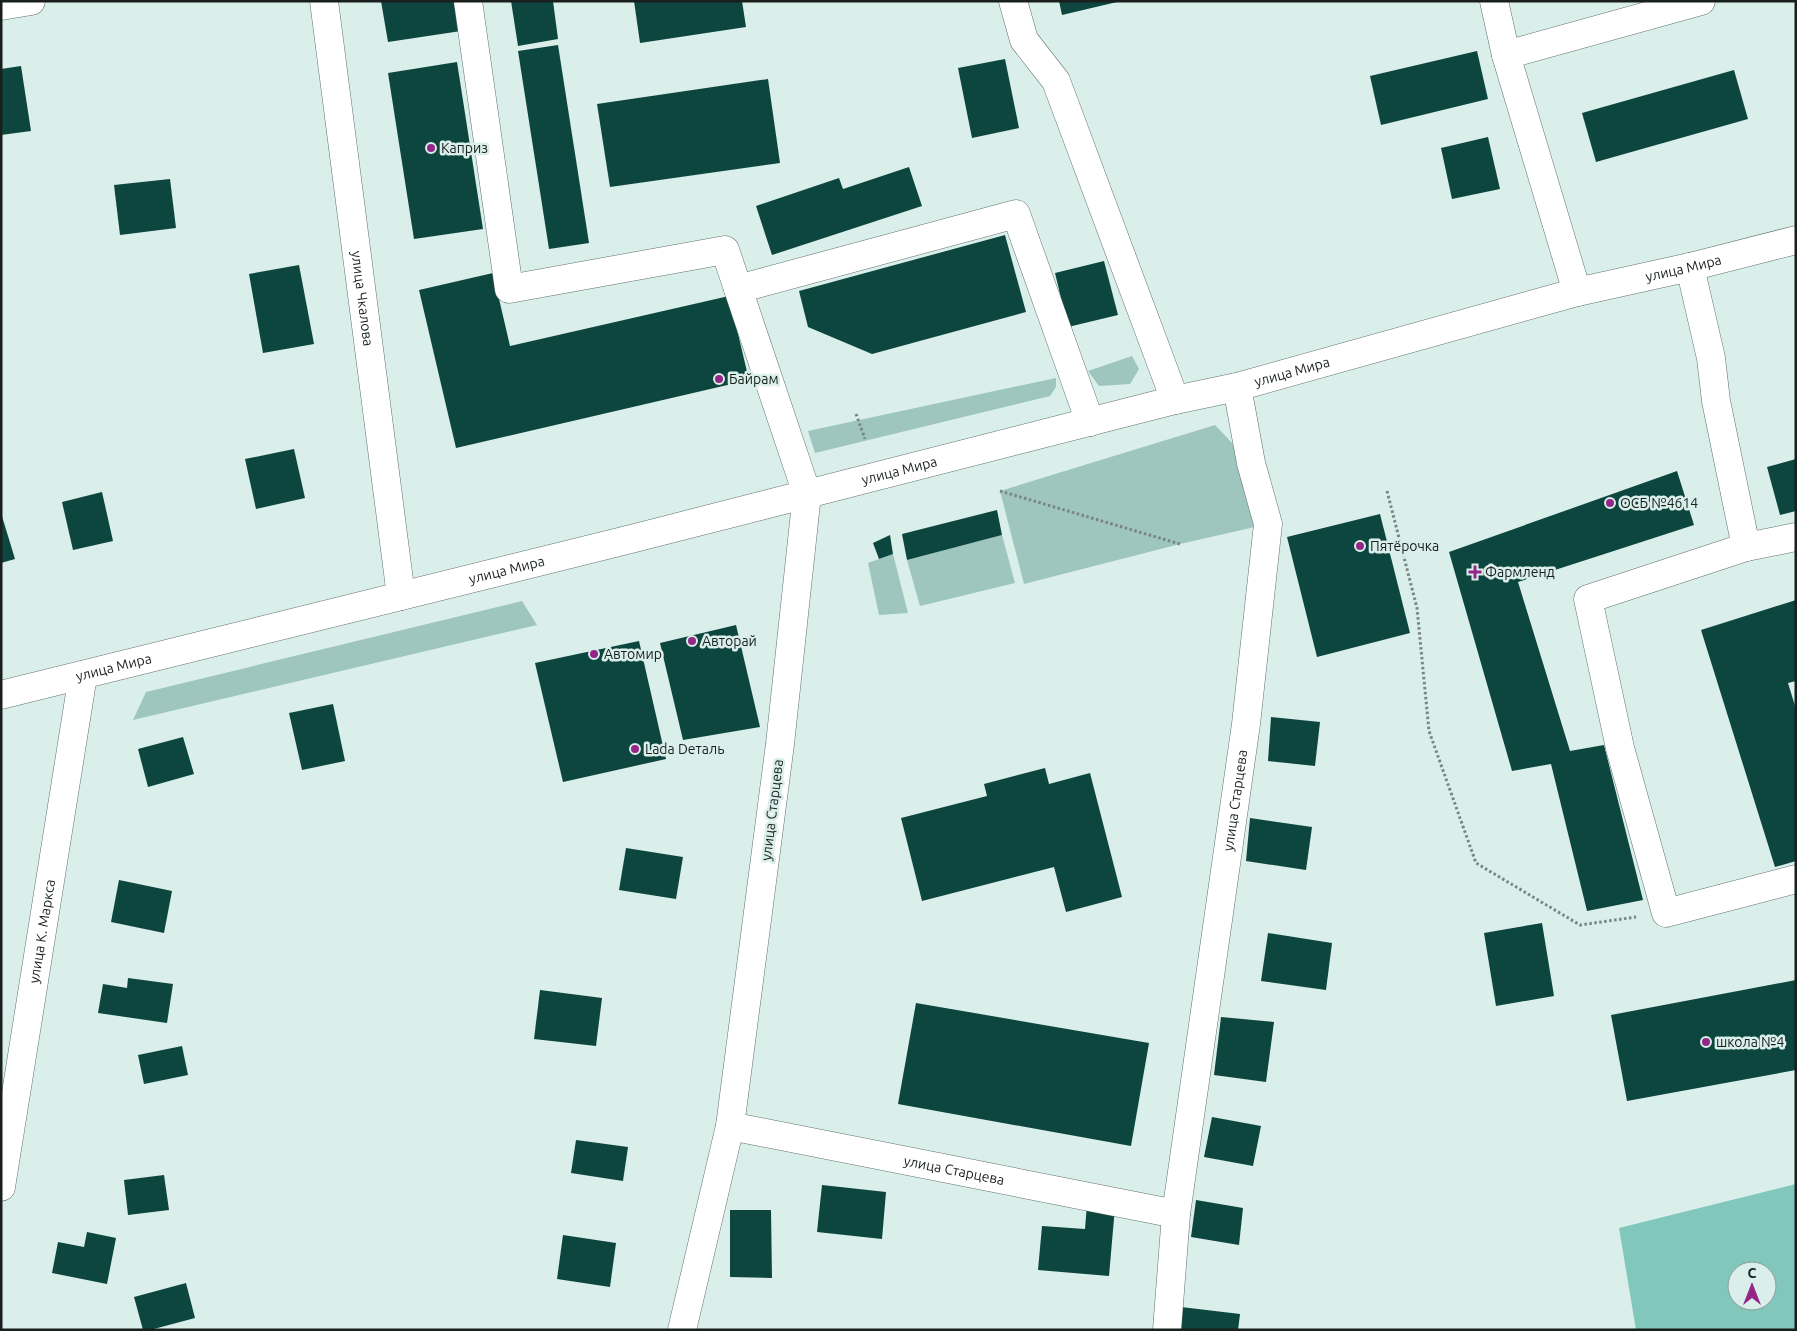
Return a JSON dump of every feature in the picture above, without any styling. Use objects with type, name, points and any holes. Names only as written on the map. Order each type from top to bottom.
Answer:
[{"type":"street","points":[[1,6],[31,1]]},
{"type":"street","name":"улица Чкалова","points":[[324,1],[401,596]]},
{"type":"street","points":[[468,1],[509,289],[725,250],[807,494]]},
{"type":"street","points":[[1013,1],[1024,40],[1056,80],[1175,400]]},
{"type":"street","points":[[1494,1],[1506,55],[1577,292]]},
{"type":"street","points":[[1506,55],[1701,1]]},
{"type":"street","points":[[738,289],[1016,214],[1090,422]]},
{"type":"street","name":"улица Мира","points":[[1,695],[1175,400],[1237,387],[1577,292],[1690,267],[1796,240]]},
{"type":"street","points":[[1690,267],[1711,358],[1716,401],[1746,547]]},
{"type":"street","name":"улица Старцева","points":[[1167,1330],[1176,1214],[1246,724],[1268,524],[1251,463],[1237,387]]},
{"type":"street","name":"улица Старцева","points":[[682,1330],[730,1126],[780,744],[807,494]]},
{"type":"street","points":[[1796,537],[1746,547],[1588,598],[1620,748],[1666,913],[1796,879]]},
{"type":"street","name":"улица К. Маркса","points":[[1,1187],[83,675]]},
{"type":"street","name":"улица Старцева","points":[[730,1126],[1176,1214]]},
{"type":"path","points":[[856,414],[865,439]]},
{"type":"path","points":[[1000,490],[1180,544]]},
{"type":"path","points":[[1387,491],[1417,608],[1429,731],[1476,863],[1580,925],[1666,913]]},
{"type":"green space","points":[[1132,356],[1139,369],[1130,384],[1099,386],[1088,371]]},
{"type":"green space","points":[[1056,378],[1056,387],[1050,396],[815,453],[808,431]]},
{"type":"green space","points":[[1215,425],[1251,463],[1268,524],[1180,544],[1024,584],[1000,491]]},
{"type":"green space","points":[[1002,535],[1015,583],[920,606],[907,560]]},
{"type":"green space","points":[[893,554],[908,613],[879,615],[868,563]]},
{"type":"green space","points":[[522,601],[537,625],[133,720],[146,692]]},
{"type":"green space","points":[[1796,1184],[1796,1330],[1636,1330],[1619,1228]]},
{"type":"building","points":[[381,1],[457,1],[461,31],[388,42]]},
{"type":"building","points":[[511,1],[553,1],[558,39],[518,46]]},
{"type":"building","points":[[634,1],[742,1],[746,27],[640,43]]},
{"type":"building","points":[[1059,1],[1117,1],[1117,2],[1062,15]]},
{"type":"building","points":[[558,45],[589,243],[549,249],[518,51]]},
{"type":"building","points":[[1477,51],[1488,99],[1381,125],[1370,76]]},
{"type":"building","points":[[1005,59],[1019,128],[972,138],[958,68]]},
{"type":"building","points":[[457,62],[483,229],[414,239],[388,73]]},
{"type":"building","points":[[21,66],[31,131],[1,135],[1,69]]},
{"type":"building","points":[[1734,70],[1748,119],[1596,162],[1582,113]]},
{"type":"building","points":[[768,79],[780,163],[610,187],[597,104]]},
{"type":"building","points":[[1488,137],[1500,189],[1452,199],[1441,148]]},
{"type":"building","points":[[909,167],[922,206],[772,255],[756,206],[839,178],[843,189]]},
{"type":"building","points":[[170,179],[176,228],[120,235],[114,185]]},
{"type":"building","points":[[1005,235],[1026,312],[872,354],[808,327],[799,291]]},
{"type":"building","points":[[1104,261],[1118,315],[1068,327],[1055,273]]},
{"type":"building","points":[[299,265],[314,344],[263,353],[249,274]]},
{"type":"building","points":[[493,273],[510,346],[729,296],[749,380],[456,448],[419,290]]},
{"type":"building","points":[[294,449],[305,498],[256,509],[245,459]]},
{"type":"building","points":[[1796,459],[1796,511],[1780,515],[1767,467]]},
{"type":"building","points":[[1677,471],[1694,525],[1518,582],[1570,751],[1604,745],[1643,900],[1587,911],[1551,764],[1512,771],[1449,552]]},
{"type":"building","points":[[102,492],[113,541],[73,550],[62,502]]},
{"type":"building","points":[[997,510],[1002,535],[907,560],[902,534]]},
{"type":"building","points":[[1,513],[15,559],[1,563]]},
{"type":"building","points":[[1380,514],[1410,633],[1317,657],[1287,537]]},
{"type":"building","points":[[890,535],[893,554],[879,559],[873,543]]},
{"type":"building","points":[[1796,600],[1796,681],[1788,683],[1796,709],[1796,861],[1775,867],[1701,630]]},
{"type":"building","points":[[736,625],[760,727],[683,740],[660,643]]},
{"type":"building","points":[[639,641],[666,759],[563,782],[535,663]]},
{"type":"building","points":[[333,704],[345,761],[302,770],[289,713]]},
{"type":"building","points":[[1271,717],[1320,722],[1315,766],[1268,761]]},
{"type":"building","points":[[183,737],[194,774],[148,787],[138,749]]},
{"type":"building","points":[[1045,768],[1049,784],[1090,773],[1122,897],[1066,912],[1054,867],[922,901],[901,818],[987,796],[984,784]]},
{"type":"building","points":[[1250,818],[1312,827],[1306,870],[1246,861]]},
{"type":"building","points":[[626,848],[683,857],[676,899],[619,890]]},
{"type":"building","points":[[119,880],[172,891],[164,933],[111,922]]},
{"type":"building","points":[[1542,923],[1554,996],[1496,1006],[1484,933]]},
{"type":"building","points":[[1268,933],[1332,943],[1326,990],[1261,981]]},
{"type":"building","points":[[128,978],[173,984],[167,1023],[98,1013],[103,984],[127,988]]},
{"type":"building","name":"школа №4","points":[[1796,980],[1796,1070],[1627,1101],[1611,1015]]},
{"type":"building","points":[[540,990],[602,998],[596,1046],[534,1039]]},
{"type":"building","points":[[916,1003],[1149,1043],[1131,1146],[898,1104]]},
{"type":"building","points":[[1221,1017],[1274,1022],[1266,1082],[1214,1075]]},
{"type":"building","points":[[182,1046],[188,1075],[144,1084],[138,1055]]},
{"type":"building","points":[[1212,1117],[1261,1126],[1253,1166],[1204,1157]]},
{"type":"building","points":[[576,1140],[628,1147],[623,1181],[571,1173]]},
{"type":"building","points":[[164,1175],[169,1210],[128,1215],[124,1180]]},
{"type":"building","points":[[822,1185],[886,1192],[882,1239],[817,1232]]},
{"type":"building","points":[[1196,1200],[1243,1208],[1239,1245],[1191,1237]]},
{"type":"building","points":[[1087,1204],[1115,1207],[1109,1276],[1038,1270],[1042,1226],[1085,1229]]},
{"type":"building","points":[[730,1210],[771,1210],[772,1278],[730,1277]]},
{"type":"building","points":[[87,1232],[116,1238],[107,1284],[52,1273],[58,1242],[84,1247]]},
{"type":"building","points":[[563,1235],[616,1243],[610,1287],[557,1279]]},
{"type":"building","points":[[186,1283],[195,1318],[150,1330],[143,1330],[134,1297]]},
{"type":"building","points":[[1181,1307],[1240,1314],[1238,1330],[1180,1330]]},
{"type":"place","name":"Каприз","points":[[431,148]]},
{"type":"place","name":"Байрам","points":[[719,379]]},
{"type":"place","name":"ОСБ №4614","points":[[1610,503]]},
{"type":"place","name":"Пятёрочка","points":[[1360,546]]},
{"type":"place","name":"Фармленд","points":[[1475,572]]},
{"type":"place","name":"Авторай","points":[[692,641]]},
{"type":"place","name":"Автомир","points":[[594,654]]},
{"type":"place","name":"Lada Dеталь","points":[[635,749]]},
{"type":"place","name":"школа №4","points":[[1706,1042]]}]
